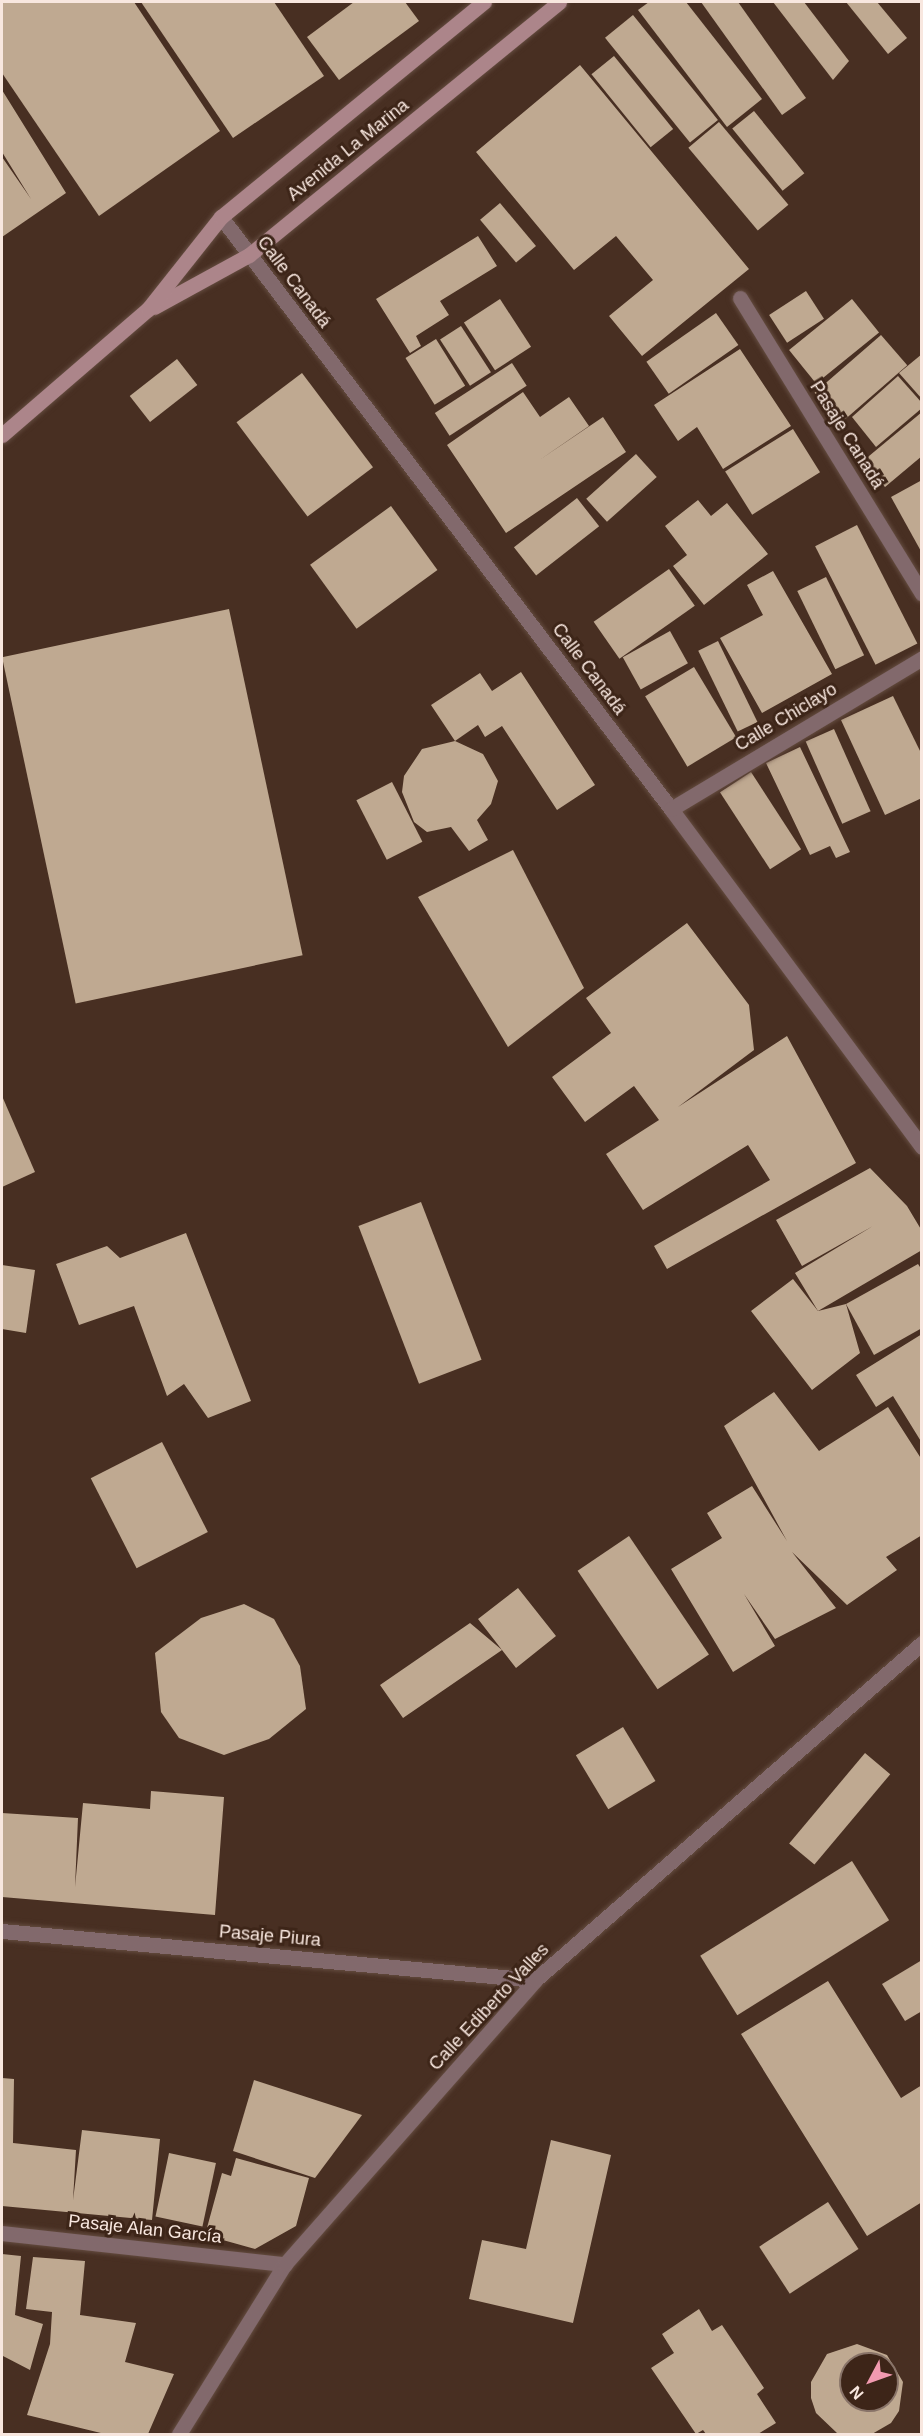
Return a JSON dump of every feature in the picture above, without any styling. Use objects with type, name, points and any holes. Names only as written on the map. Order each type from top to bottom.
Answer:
[{"type":"main road","name":"Avenida La Marina","points":[[2,435],[148,309],[221,217],[484,2]]},
{"type":"main road","name":"Avenida La Marina","points":[[148,309],[249,255],[560,2]]},
{"type":"street","name":"Calle Canadá","points":[[221,217],[671,809],[921,1147]]},
{"type":"street","name":"Pasaje Canadá","points":[[740,297],[921,594]]},
{"type":"street","name":"Calle Chiclayo","points":[[671,809],[921,658]]},
{"type":"street","name":"Calle Ediberto Valles","points":[[179,2434],[285,2264],[535,1980],[921,1643]]},
{"type":"street","name":"Pasaje Piura","points":[[2,1931],[535,1980]]},
{"type":"street","name":"Pasaje Alan García","points":[[2,2233],[285,2264]]},
{"type":"building","points":[[2,2],[134,2],[220,131],[99,216],[2,73]]},
{"type":"building","points":[[141,2],[274,2],[324,76],[233,138]]},
{"type":"building","points":[[354,2],[405,2],[419,21],[339,80],[307,37]]},
{"type":"building","points":[[649,2],[686,2],[762,99],[727,127],[638,10]]},
{"type":"building","points":[[701,2],[738,2],[806,98],[782,115]]},
{"type":"building","points":[[773,2],[804,2],[849,61],[833,80]]},
{"type":"building","points":[[846,2],[877,2],[907,38],[888,54]]},
{"type":"building","points":[[633,15],[718,120],[690,143],[605,38]]},
{"type":"building","points":[[614,56],[673,129],[651,147],[591,74]]},
{"type":"building","points":[[580,65],[749,269],[642,356],[609,316],[653,280],[616,236],[574,270],[476,152]]},
{"type":"building","points":[[2,90],[66,193],[2,237],[2,157],[31,199],[2,152]]},
{"type":"building","points":[[754,111],[804,173],[783,191],[732,129]]},
{"type":"building","points":[[719,122],[788,205],[758,230],[688,148]]},
{"type":"building","points":[[500,203],[536,246],[516,263],[480,220]]},
{"type":"building","points":[[478,236],[497,266],[440,301],[449,315],[416,336],[421,346],[410,353],[376,299]]},
{"type":"building","points":[[806,291],[824,319],[787,343],[769,315]]},
{"type":"building","points":[[500,299],[531,347],[495,370],[464,322]]},
{"type":"building","points":[[852,299],[879,332],[816,383],[789,350]]},
{"type":"building","points":[[716,313],[738,345],[669,394],[646,362]]},
{"type":"building","points":[[461,326],[491,372],[470,386],[440,340]]},
{"type":"building","points":[[881,335],[907,365],[841,423],[815,393]]},
{"type":"building","points":[[436,339],[465,386],[435,405],[405,358]]},
{"type":"building","points":[[740,349],[791,426],[723,469],[697,427],[678,441],[654,405]]},
{"type":"building","points":[[922,354],[922,399],[899,373]]},
{"type":"building","points":[[177,359],[197,385],[150,422],[130,396]]},
{"type":"building","points":[[512,363],[527,386],[450,436],[435,413]]},
{"type":"building","points":[[302,373],[373,467],[308,517],[237,422]]},
{"type":"building","points":[[898,376],[922,403],[922,408],[876,447],[852,417]]},
{"type":"building","points":[[523,392],[540,417],[569,397],[589,426],[538,461],[603,417],[626,452],[506,533],[447,445]]},
{"type":"building","points":[[922,412],[922,456],[885,487],[863,461]]},
{"type":"building","points":[[793,429],[820,472],[752,515],[725,471]]},
{"type":"building","points":[[636,454],[657,477],[607,522],[586,499]]},
{"type":"building","points":[[922,480],[922,553],[891,497]]},
{"type":"building","points":[[577,498],[599,526],[536,576],[514,547]]},
{"type":"building","points":[[698,500],[711,516],[727,503],[768,554],[704,605],[673,566],[687,555],[665,526]]},
{"type":"building","points":[[391,506],[437,570],[357,629],[310,565]]},
{"type":"building","points":[[857,525],[917,644],[876,665],[815,546]]},
{"type":"building","points":[[669,569],[695,606],[619,659],[594,622]]},
{"type":"building","points":[[773,571],[832,674],[762,713],[720,638],[763,615],[747,585]]},
{"type":"building","points":[[826,577],[864,655],[835,669],[797,591]]},
{"type":"building","points":[[229,609],[303,955],[76,1003],[2,657]]},
{"type":"building","points":[[670,631],[688,663],[641,690],[623,657]]},
{"type":"building","points":[[718,641],[757,722],[738,732],[698,651]]},
{"type":"building","points":[[694,667],[736,737],[687,767],[645,696]]},
{"type":"building","points":[[521,672],[595,785],[557,810],[502,726],[485,737],[478,725],[455,741],[431,705],[480,673],[492,691]]},
{"type":"building","points":[[893,696],[922,755],[922,798],[885,815],[841,720]]},
{"type":"building","points":[[834,729],[871,811],[842,824],[806,742]]},
{"type":"building","points":[[455,741],[483,754],[498,781],[491,804],[477,820],[488,840],[469,851],[451,827],[427,832],[414,822],[402,792],[404,776],[422,749]]},
{"type":"building","points":[[800,747],[850,852],[836,858],[830,846],[810,855],[766,763]]},
{"type":"building","points":[[751,772],[801,849],[770,869],[720,792]]},
{"type":"building","points":[[392,782],[422,842],[387,860],[356,800]]},
{"type":"building","points":[[513,850],[584,988],[508,1047],[418,897]]},
{"type":"building","points":[[687,923],[749,1005],[754,1050],[678,1107],[787,1036],[856,1163],[667,1269],[654,1246],[770,1180],[748,1145],[643,1210],[606,1154],[659,1120],[634,1086],[585,1122],[552,1077],[611,1033],[586,998]]},
{"type":"building","points":[[2,1096],[35,1172],[2,1187]]},
{"type":"building","points":[[870,1168],[907,1206],[922,1231],[922,1250],[818,1311],[795,1273],[873,1226],[802,1266],[776,1220]]},
{"type":"building","points":[[421,1202],[482,1360],[419,1384],[358,1226]]},
{"type":"building","points":[[186,1233],[251,1401],[208,1418],[184,1384],[167,1396],[134,1306],[79,1325],[56,1264],[107,1246],[120,1258]]},
{"type":"building","points":[[918,1264],[922,1270],[922,1328],[874,1355],[846,1304]]},
{"type":"building","points":[[2,1265],[35,1270],[26,1333],[2,1329]]},
{"type":"building","points":[[793,1279],[818,1311],[846,1304],[860,1353],[812,1390],[751,1311]]},
{"type":"building","points":[[922,1334],[922,1443],[893,1396],[876,1407],[856,1375]]},
{"type":"building","points":[[774,1392],[819,1451],[888,1407],[922,1460],[922,1535],[886,1557],[897,1570],[847,1605],[792,1552],[836,1608],[775,1639],[744,1594],[775,1646],[733,1672],[671,1569],[722,1538],[707,1513],[752,1486],[787,1541],[724,1426]]},
{"type":"building","points":[[162,1442],[208,1532],[137,1568],[91,1478]]},
{"type":"building","points":[[629,1536],[709,1655],[658,1689],[578,1571]]},
{"type":"building","points":[[518,1588],[556,1636],[516,1668],[478,1619]]},
{"type":"building","points":[[244,1604],[274,1619],[300,1666],[306,1709],[269,1739],[224,1755],[179,1738],[161,1712],[155,1653],[201,1618]]},
{"type":"building","points":[[470,1623],[502,1650],[403,1718],[380,1685]]},
{"type":"building","points":[[623,1727],[655,1781],[608,1809],[576,1755]]},
{"type":"building","points":[[865,1753],[890,1774],[814,1865],[789,1843]]},
{"type":"building","points":[[151,1791],[224,1797],[215,1915],[2,1897],[2,1813],[78,1818],[75,1887],[83,1803],[150,1809]]},
{"type":"building","points":[[852,1861],[889,1920],[737,2015],[700,1956]]},
{"type":"building","points":[[922,1960],[922,2011],[905,2021],[882,1984]]},
{"type":"building","points":[[828,1981],[901,2098],[922,2085],[922,2202],[867,2236],[741,2034]]},
{"type":"building","points":[[2,2078],[14,2079],[13,2143],[76,2150],[73,2200],[82,2130],[160,2139],[152,2220],[2,2206]]},
{"type":"building","points":[[254,2080],[362,2115],[315,2178],[233,2151]]},
{"type":"building","points":[[551,2140],[611,2155],[573,2323],[469,2299],[482,2240],[526,2249]]},
{"type":"building","points":[[169,2153],[216,2163],[202,2227],[155,2217]]},
{"type":"building","points":[[236,2158],[309,2178],[296,2226],[255,2249],[205,2235],[222,2173],[231,2176]]},
{"type":"building","points":[[828,2202],[858,2249],[790,2294],[759,2247]]},
{"type":"building","points":[[2,2254],[21,2256],[15,2315],[43,2324],[30,2370],[3,2356]]},
{"type":"building","points":[[33,2257],[85,2261],[80,2315],[136,2323],[125,2362],[174,2374],[148,2434],[105,2434],[27,2415],[50,2344],[52,2312],[26,2309]]},
{"type":"building","points":[[699,2309],[712,2331],[722,2325],[764,2388],[757,2394],[776,2423],[758,2434],[706,2434],[703,2430],[696,2434],[651,2368],[674,2353],[662,2334]]},
{"type":"building","points":[[857,2344],[879,2352],[839,2352],[839,2412],[898,2412],[891,2423],[872,2434],[837,2433],[816,2413],[811,2398],[811,2382],[827,2354]]},
{"type":"building","points":[[899,2375],[903,2382],[899,2411]]}]
